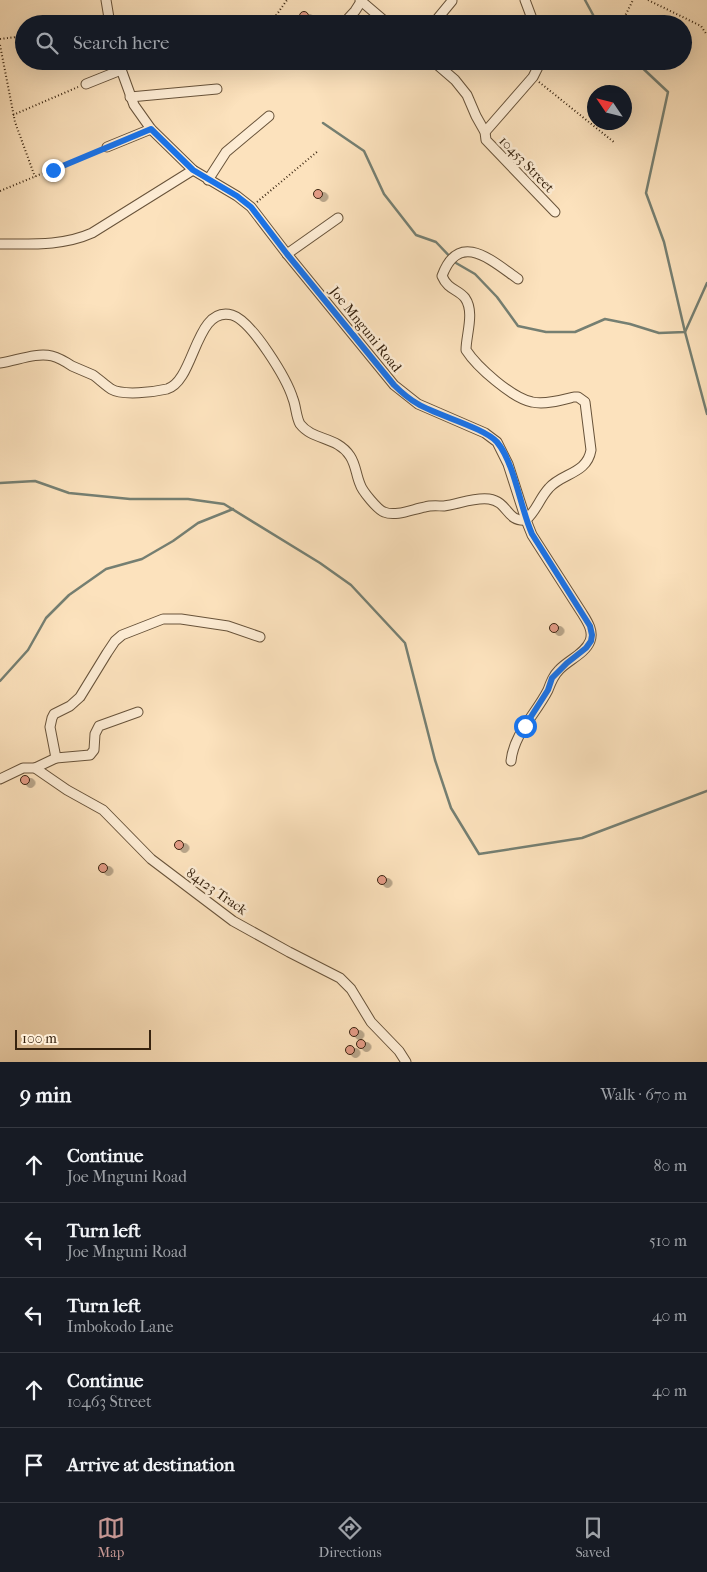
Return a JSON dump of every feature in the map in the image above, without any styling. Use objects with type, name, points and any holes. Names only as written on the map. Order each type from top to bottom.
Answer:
[{"type":"street","points":[[106,0],[109,15]]},
{"type":"street","points":[[351,15],[361,0],[378,15]]},
{"type":"street","points":[[525,0],[531,15]]},
{"type":"street","points":[[440,15],[452,1]]},
{"type":"street","points":[[86,84],[112,70]]},
{"type":"street","name":"Joe Mnguni Road","points":[[120,70],[130,97],[151,129],[193,170],[237,196],[251,207],[287,254],[401,392],[418,404],[485,433],[497,442],[508,464],[526,520],[543,553],[590,626],[592,635],[591,641],[586,648],[552,678],[548,690],[517,740],[512,751],[511,761]]},
{"type":"street","name":"10453 Street","points":[[443,70],[462,87],[485,132],[486,140],[555,212]]},
{"type":"street","points":[[485,132],[533,77],[536,70]]},
{"type":"street","points":[[130,97],[217,89]]},
{"type":"street","points":[[208,180],[226,152],[269,116]]},
{"type":"street","points":[[107,147],[151,129]]},
{"type":"street","points":[[0,244],[59,242],[82,237],[92,233],[193,170]]},
{"type":"street","points":[[287,254],[338,218]]},
{"type":"street","points":[[0,363],[33,356],[50,355],[93,375],[112,389],[128,393],[170,388],[182,377],[198,340],[209,323],[214,318],[223,314],[232,315],[245,322],[281,372],[293,398],[299,423],[316,436],[330,440],[342,447],[355,465],[362,488],[381,511],[396,513],[426,506],[445,506],[489,499],[505,506],[512,518],[526,520],[534,513],[548,489],[559,480],[580,469],[590,457],[591,450],[586,402],[578,397],[540,403],[528,401],[501,385],[473,362],[466,350],[469,321],[468,307],[464,297],[445,283],[442,276],[446,265],[454,255],[465,250],[486,257],[518,280]]},
{"type":"street","points":[[56,758],[50,727],[54,714],[70,706],[80,698],[107,653],[115,641],[122,635],[163,619],[181,619],[228,626],[260,637]]},
{"type":"street","points":[[0,779],[23,768],[35,768],[56,758],[90,755],[94,750],[95,734],[99,726],[138,712]]},
{"type":"street","name":"84123 Track","points":[[35,768],[67,790],[103,810],[151,859],[234,921],[340,978],[351,989],[371,1022],[406,1062]]},
{"type":"path","points":[[276,15],[287,0]]},
{"type":"path","points":[[626,15],[633,0]]},
{"type":"path","points":[[648,0],[679,15]]},
{"type":"path","points":[[692,21],[702,26],[707,35]]},
{"type":"path","points":[[703,30],[707,28]]},
{"type":"path","points":[[0,40],[15,38]]},
{"type":"path","points":[[0,45],[13,114],[36,177]]},
{"type":"path","points":[[533,77],[615,143]]},
{"type":"path","points":[[13,114],[86,84]]},
{"type":"path","points":[[0,191],[107,147]]},
{"type":"path","points":[[251,207],[318,151]]},
{"type":"building","points":[[304,11],[308,15],[300,15]]},
{"type":"building","points":[[318,189],[323,194],[318,199],[313,194]]},
{"type":"building","points":[[554,623],[559,628],[554,633],[549,628]]},
{"type":"building","points":[[25,775],[30,780],[25,785],[20,780]]},
{"type":"building","points":[[179,840],[184,845],[179,850],[174,845]]},
{"type":"building","points":[[103,863],[108,868],[103,873],[98,868]]},
{"type":"building","points":[[382,875],[387,880],[382,885],[377,880]]},
{"type":"building","points":[[354,1027],[359,1032],[354,1037],[349,1032]]},
{"type":"building","points":[[361,1039],[366,1044],[361,1049],[356,1044]]},
{"type":"building","points":[[350,1045],[355,1050],[350,1055],[345,1050]]},
{"type":"waterway","points":[[585,0],[593,15]]},
{"type":"waterway","points":[[645,70],[668,92],[646,193],[664,242],[707,414]]},
{"type":"waterway","points":[[323,123],[364,151],[384,194],[416,235],[436,242],[456,263],[475,274],[497,297],[518,326],[546,332],[575,332],[605,319],[659,333],[685,332],[707,283]]},
{"type":"waterway","points":[[0,483],[35,481],[69,493],[130,499],[188,499],[224,504],[320,563],[351,585],[405,643],[435,760],[451,808],[479,854],[582,838],[707,791]]},
{"type":"waterway","points":[[0,681],[28,650],[46,618],[69,595],[106,569],[142,559],[173,541],[198,523],[233,509]]},
{"type":"route","points":[[53,170],[151,129],[193,170],[237,196],[251,207],[363,348],[401,392],[418,404],[485,433],[497,442],[508,464],[532,534],[590,626],[592,635],[591,641],[586,648],[552,678],[548,690],[525,726]]}]
